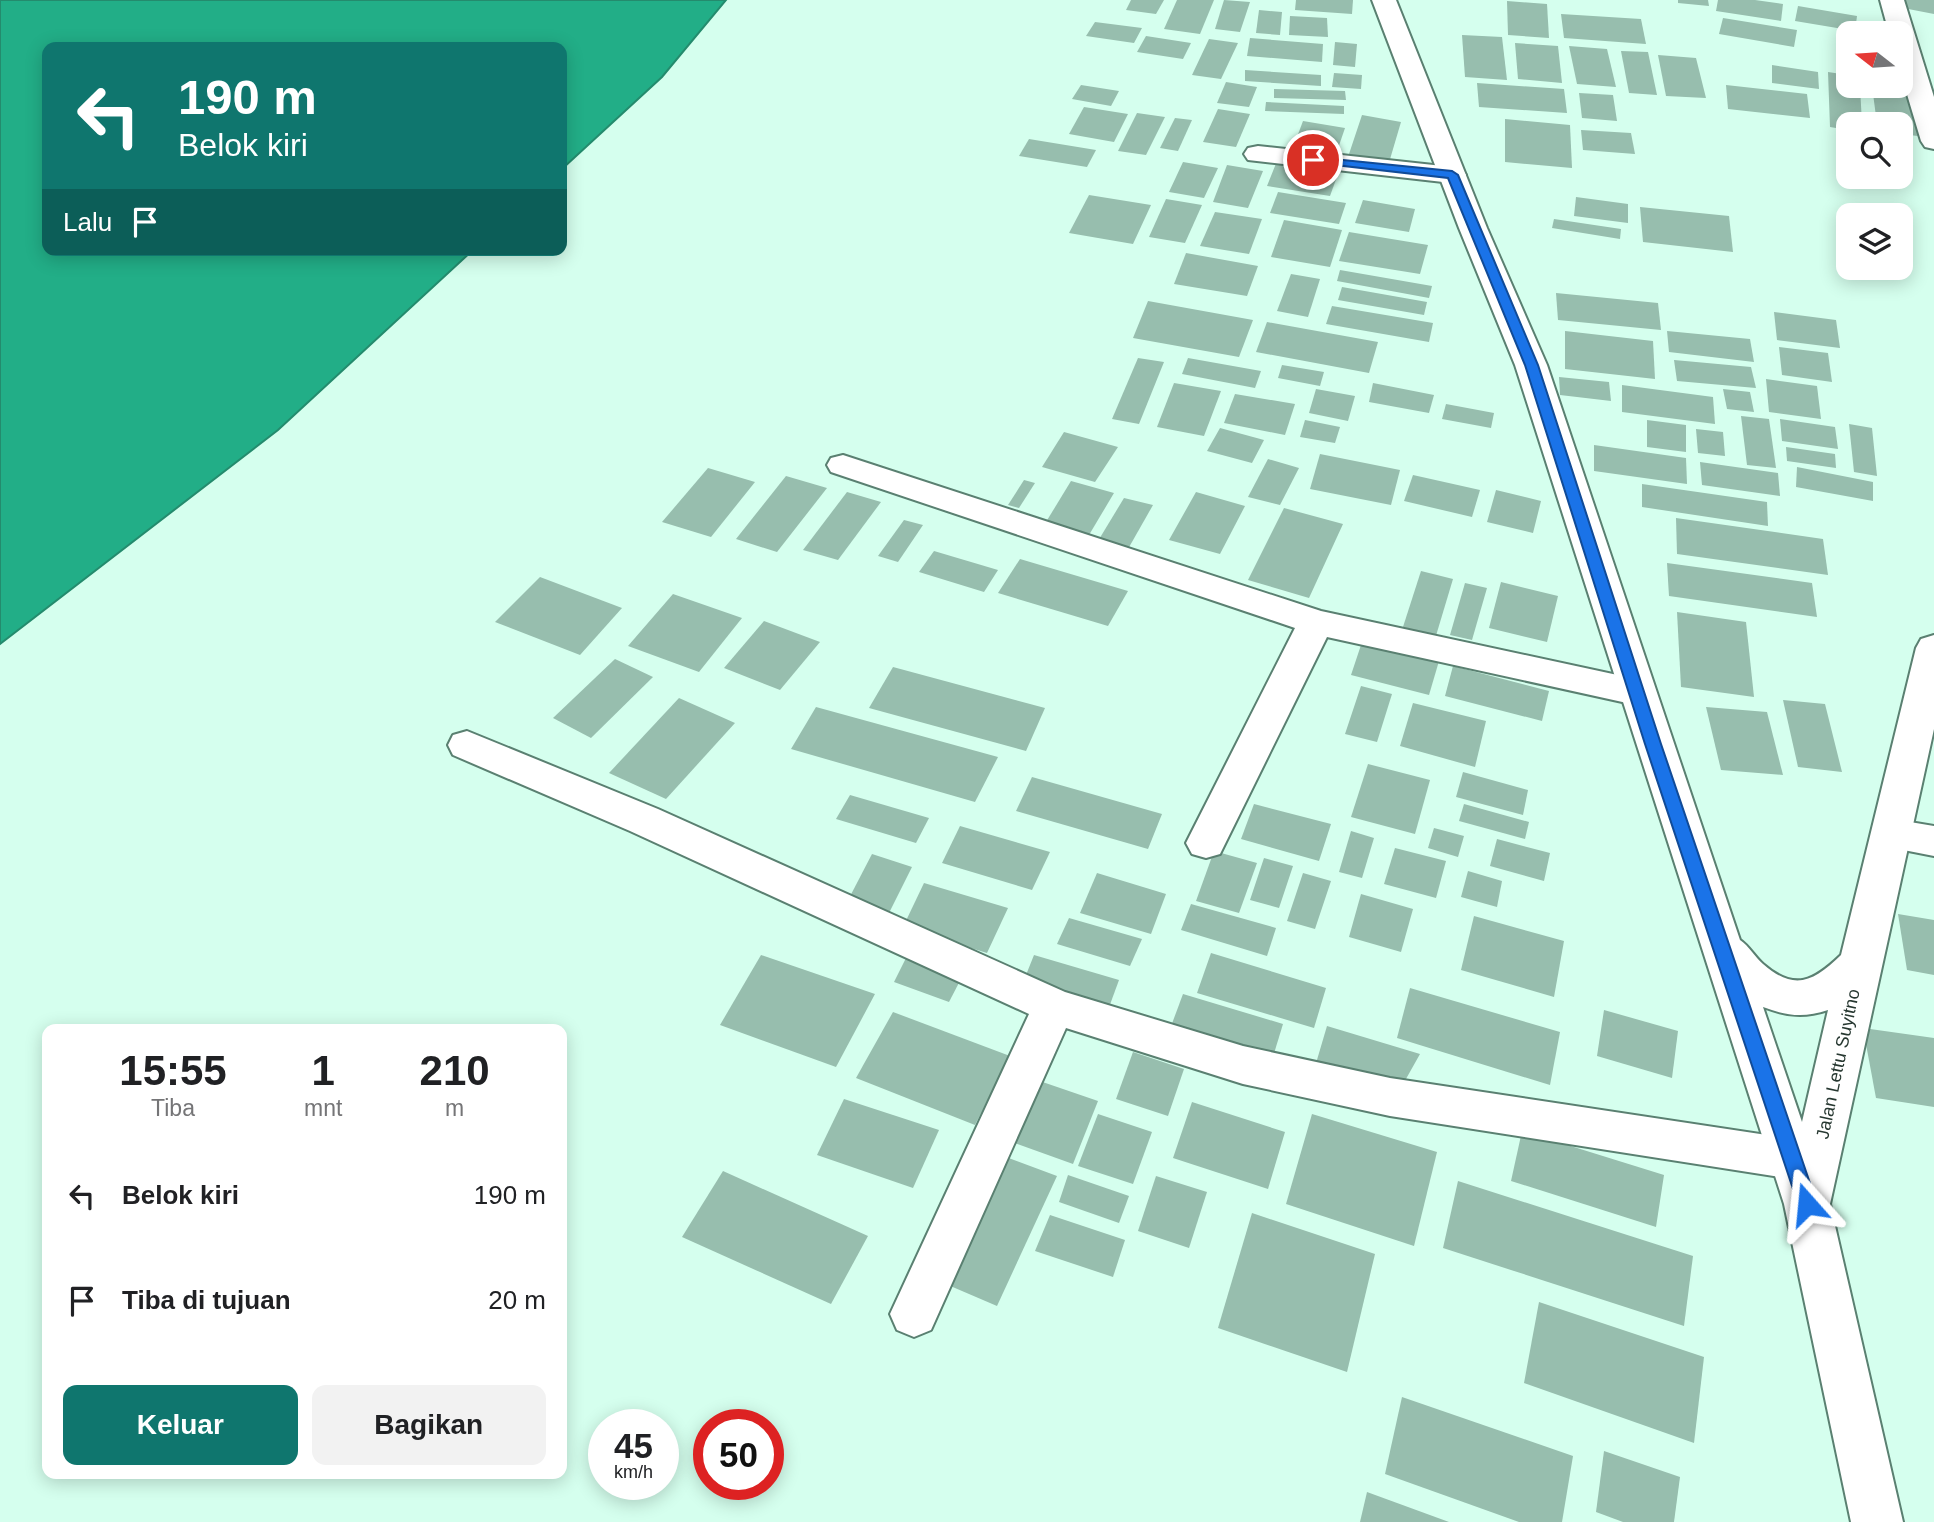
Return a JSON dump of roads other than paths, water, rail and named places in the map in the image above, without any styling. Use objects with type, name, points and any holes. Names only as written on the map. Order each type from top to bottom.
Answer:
[{"type":"main road","points":[[1384,0],[1452,175],[1531,365],[1713,927],[1800,1182]]},
{"type":"main road","points":[[1892,0],[1934,141]]},
{"type":"main road","points":[[1258,154],[1452,175]]},
{"type":"main road","points":[[843,465],[1316,622],[1636,691]]},
{"type":"main road","points":[[1206,844],[1316,622]]},
{"type":"main road","name":"Jalan Lettu Suyitno","points":[[1877,1522],[1800,1182],[1860,962],[1934,648]]},
{"type":"main road","points":[[467,746],[644,820],[1054,1006],[1243,1065],[1800,1182]]},
{"type":"main road","points":[[1892,834],[1934,841]]},
{"type":"main road","points":[[1713,927],[1745,977],[1765,992],[1793,998],[1817,996],[1836,986],[1860,962]]},
{"type":"main road","points":[[914,1314],[1054,1006]]}]
